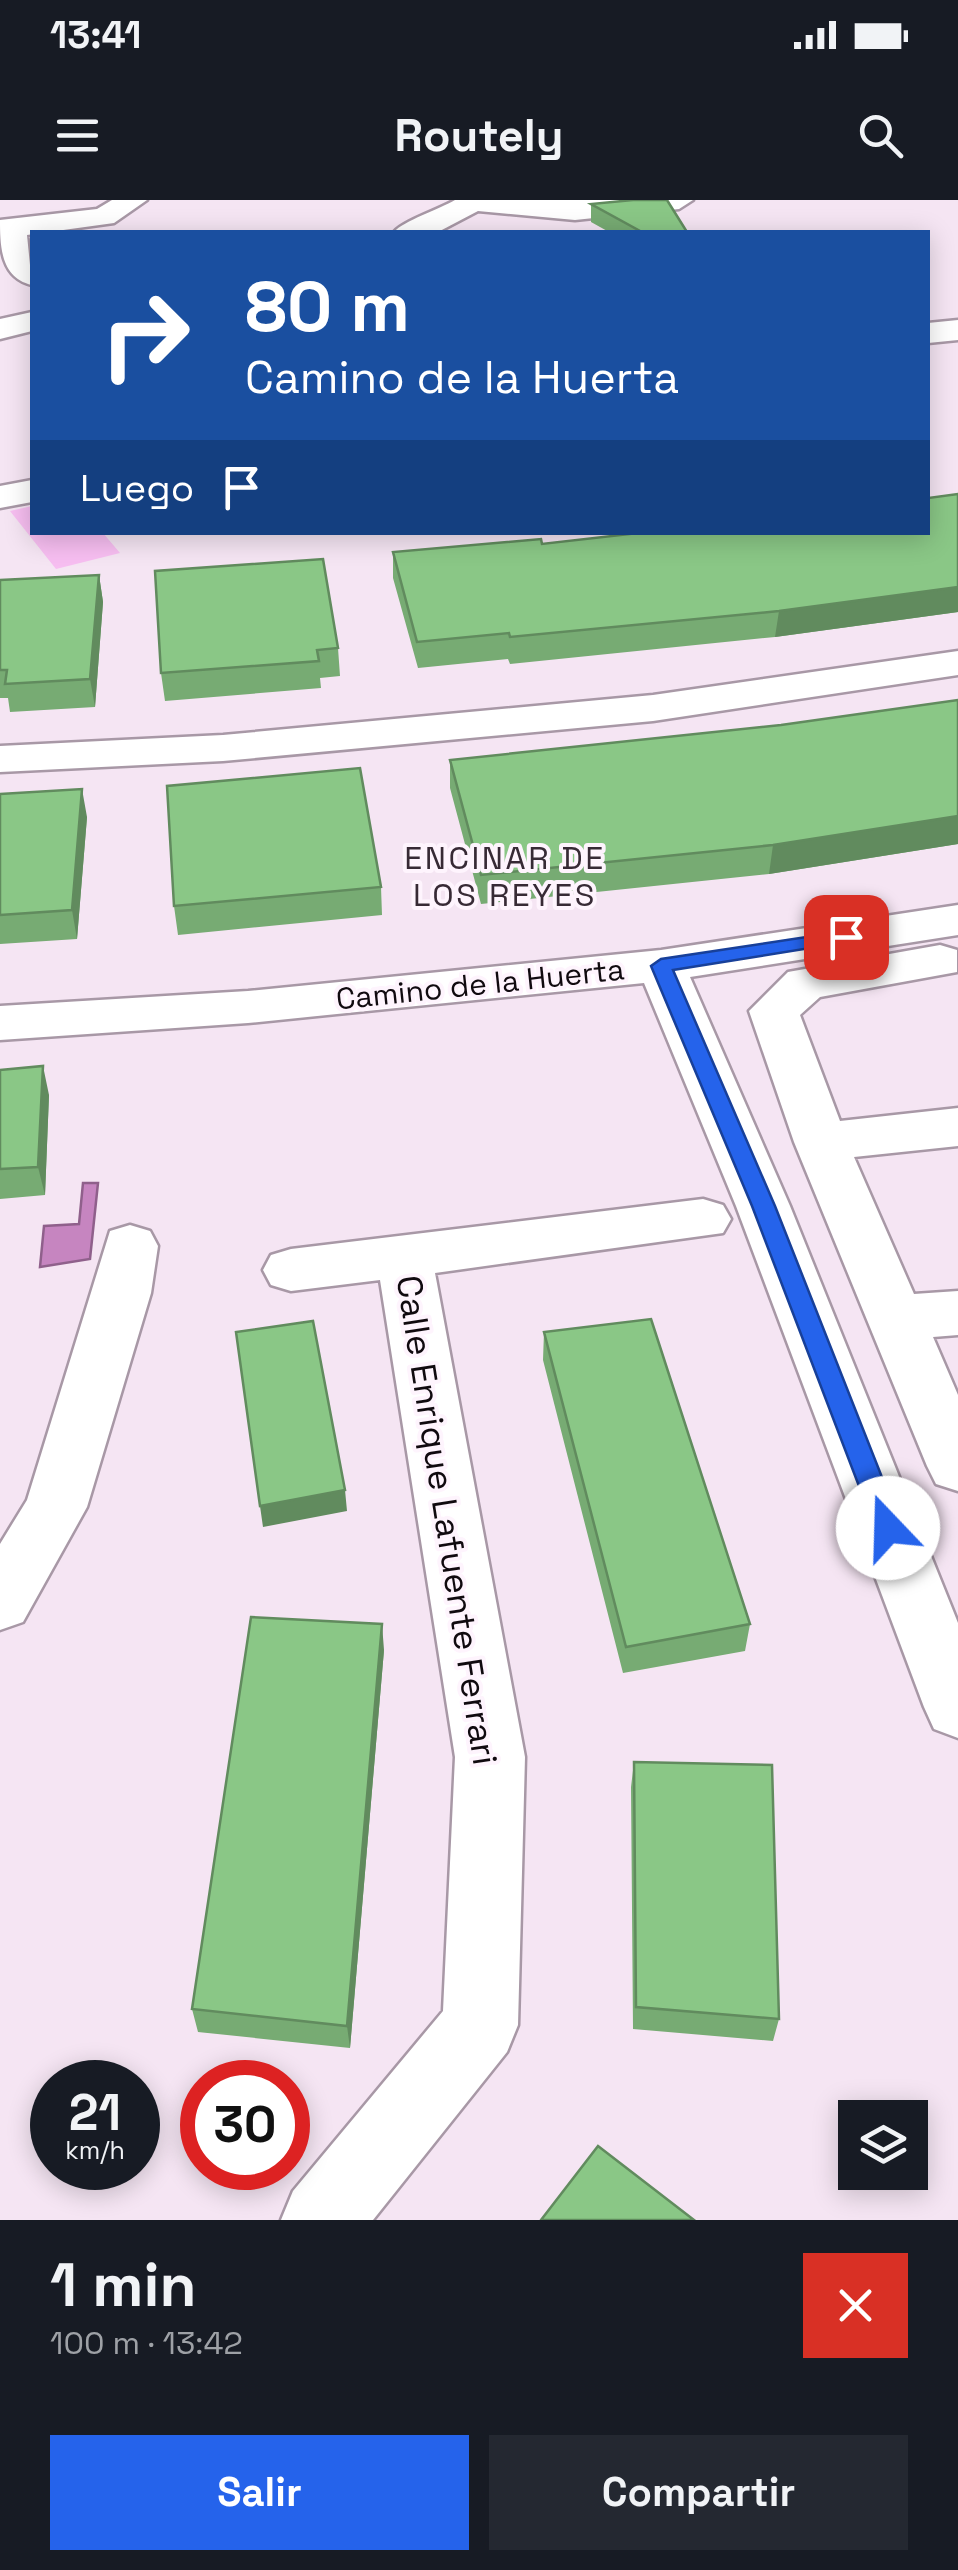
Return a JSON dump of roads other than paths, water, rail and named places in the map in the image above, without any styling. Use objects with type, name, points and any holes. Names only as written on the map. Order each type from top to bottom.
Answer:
[{"type":"street","points":[[30,274],[14,254],[6,229],[104,217],[133,200]]},
{"type":"street","points":[[412,230],[476,201],[575,211],[679,200]]},
{"type":"street","points":[[0,328],[30,322]]},
{"type":"street","points":[[930,333],[958,330]]},
{"type":"street","points":[[0,498],[30,491]]},
{"type":"street","points":[[0,759],[223,748],[653,708],[958,663]]},
{"type":"street","name":"Camino de la Huerta","points":[[0,1023],[248,1007],[661,966],[958,920]]},
{"type":"street","points":[[958,958],[804,983],[774,1011],[821,1142],[958,1466]]},
{"type":"street","points":[[661,966],[764,1206],[958,1707]]},
{"type":"street","points":[[821,1142],[958,1127]]},
{"type":"street","name":"Calle Enrique Lafuente Ferrari","points":[[291,1270],[703,1218]]},
{"type":"street","points":[[0,1602],[56,1507],[122,1293],[130,1246]]},
{"type":"street","name":"Calle Enrique Lafuente Ferrari","points":[[322,2220],[480,2025],[490,1757],[404,1255]]},
{"type":"street","points":[[896,1318],[958,1312]]},
{"type":"district","name":"ENCINAR DE LOS REYES","points":[[505,876]]}]
